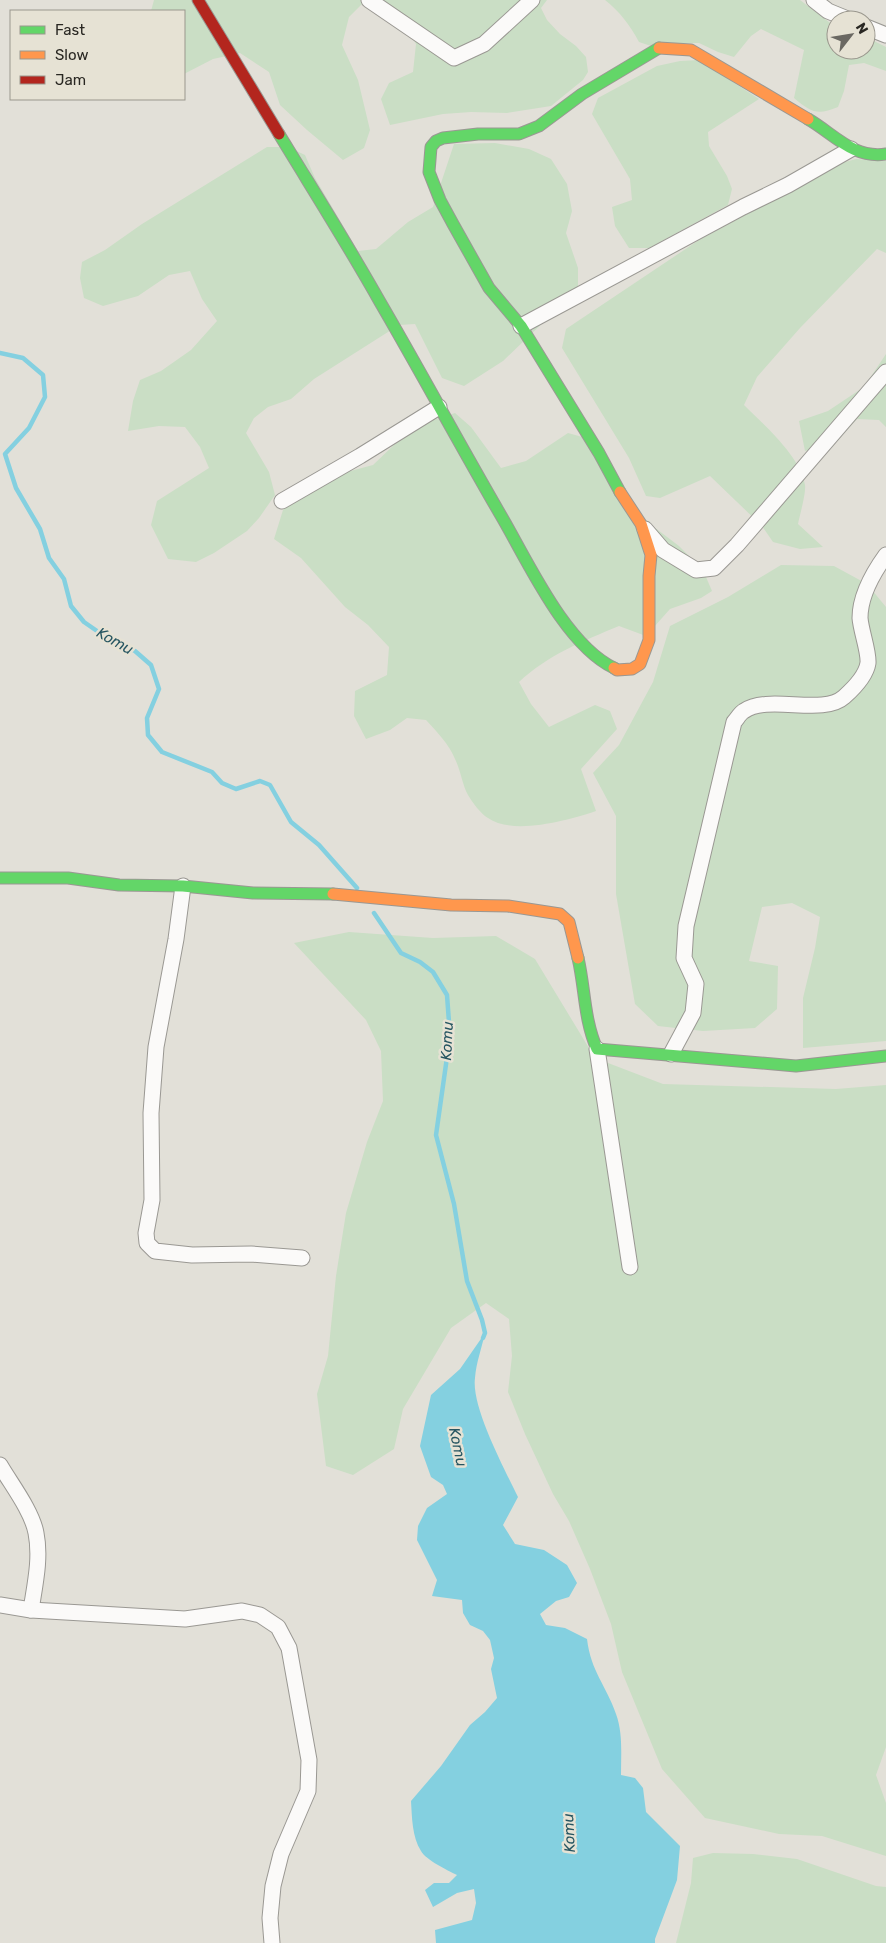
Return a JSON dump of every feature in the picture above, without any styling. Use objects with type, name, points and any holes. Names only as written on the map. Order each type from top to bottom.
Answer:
[{"type":"street","points":[[198,0],[380,301],[555,608],[574,634],[601,662],[617,670],[632,670],[640,664],[649,640],[651,555],[641,524]]},
{"type":"street","points":[[369,0],[454,58],[484,44],[532,0]]},
{"type":"street","points":[[814,0],[827,10]]},
{"type":"street","points":[[886,154],[852,149],[819,125],[691,50],[657,48],[582,94],[539,126],[519,134],[465,135],[436,141],[431,146],[429,172],[440,200],[489,288],[521,326],[599,453],[612,480],[641,524],[663,550],[696,570],[714,568],[737,545],[886,372]]},
{"type":"street","points":[[521,326],[743,207],[788,185],[852,149]]},
{"type":"street","points":[[282,501],[439,407]]},
{"type":"street","points":[[671,1054],[693,1013],[696,984],[684,958],[686,926],[734,722],[743,711],[756,706],[825,704],[842,699],[856,685],[868,662],[860,618],[862,600],[876,568],[886,555]]},
{"type":"street","points":[[0,878],[68,878],[119,884],[183,886],[253,893],[349,894],[450,905],[508,906],[560,914],[569,922],[582,974],[585,1003],[593,1040],[597,1049],[630,1267]]},
{"type":"street","points":[[183,886],[176,939],[156,1047],[151,1113],[152,1200],[146,1233],[147,1243],[155,1251],[192,1255],[251,1254],[302,1258]]},
{"type":"street","points":[[597,1049],[796,1066],[886,1056]]},
{"type":"street","points":[[0,1464],[31,1518],[36,1532],[38,1557],[32,1610]]},
{"type":"street","points":[[0,1605],[32,1610],[186,1619],[242,1611],[260,1615],[278,1627],[289,1648],[309,1760],[308,1791],[281,1854],[273,1886],[270,1918],[272,1943]]},
{"type":"green space","points":[[154,0],[547,0],[541,8],[547,20],[586,57],[588,72],[583,80],[551,106],[507,113],[471,112],[443,114],[390,125],[381,99],[389,83],[413,72],[416,44],[400,19],[364,2],[349,17],[342,45],[358,80],[370,130],[364,148],[343,160],[280,105],[269,72],[240,53],[213,59],[185,73],[185,10],[151,10]]},
{"type":"green space","points":[[605,0],[800,0],[826,20],[826,60],[876,60],[876,42],[886,47],[886,71],[864,63],[849,65],[844,91],[838,107],[819,112],[814,111],[805,107],[794,98],[804,50],[761,29],[751,36],[734,57],[699,43],[679,43],[660,49],[639,42],[615,9]]},
{"type":"green space","points":[[699,60],[759,99],[708,132],[709,146],[727,176],[732,189],[728,205],[649,248],[629,248],[615,226],[612,207],[632,200],[630,179],[592,114],[598,98],[657,66],[680,61]]},
{"type":"green space","points":[[495,143],[529,149],[551,159],[567,184],[572,211],[566,233],[578,268],[578,289],[503,361],[464,386],[442,378],[415,324],[399,325],[314,379],[291,399],[268,407],[254,418],[246,433],[269,472],[275,495],[247,531],[214,553],[196,562],[168,559],[151,525],[157,501],[209,468],[200,447],[185,427],[159,426],[128,431],[133,401],[140,380],[161,371],[191,350],[217,321],[202,299],[190,271],[169,275],[138,296],[103,306],[84,298],[80,278],[82,262],[105,250],[142,224],[267,147],[288,147],[305,155],[315,178],[358,251],[376,249],[408,222],[433,207],[454,144]]},
{"type":"green space","points":[[856,159],[886,161],[886,253],[877,249],[800,328],[757,377],[744,405],[771,431],[796,463],[805,485],[798,524],[823,547],[800,549],[773,542],[762,526],[710,476],[660,498],[646,496],[629,458],[562,348],[566,329],[699,240],[812,179],[834,165]]},
{"type":"green space","points":[[886,354],[886,427],[879,420],[857,419],[837,441],[805,451],[799,421],[828,411],[864,387]]},
{"type":"green space","points":[[455,413],[471,427],[501,468],[526,461],[568,433],[586,438],[642,518],[679,546],[703,570],[712,591],[701,598],[670,609],[646,636],[619,626],[554,656],[519,682],[531,704],[549,727],[595,705],[610,711],[617,729],[581,769],[596,811],[541,825],[512,826],[499,823],[485,816],[472,801],[466,791],[459,768],[449,748],[426,720],[407,718],[390,730],[366,739],[354,716],[355,691],[387,675],[389,647],[368,625],[345,607],[301,558],[274,539],[283,510],[296,496],[343,473],[373,465],[395,444],[430,421]]},
{"type":"green space","points":[[781,565],[834,566],[867,584],[886,607],[886,1041],[803,1048],[803,998],[820,917],[792,903],[762,907],[749,961],[778,966],[777,1009],[755,1028],[703,1031],[658,1026],[635,1004],[616,894],[616,816],[593,773],[619,745],[653,682],[670,626],[728,597]]},
{"type":"green space","points":[[349,932],[433,938],[496,936],[535,959],[595,1058],[663,1084],[836,1089],[886,1085],[886,1747],[876,1775],[886,1803],[886,1856],[822,1836],[779,1834],[705,1818],[662,1769],[622,1672],[611,1624],[590,1569],[569,1521],[553,1494],[525,1434],[508,1392],[512,1356],[509,1319],[486,1303],[451,1328],[403,1409],[394,1449],[353,1475],[326,1466],[317,1394],[328,1356],[336,1276],[346,1213],[367,1142],[383,1101],[381,1051],[366,1020],[294,943]]},
{"type":"green space","points":[[713,1853],[753,1854],[797,1859],[876,1886],[886,1887],[886,1943],[676,1943],[691,1883],[693,1858]]},
{"type":"water","points":[[485,1333],[475,1378],[478,1405],[490,1438],[518,1497],[503,1525],[515,1544],[544,1550],[567,1565],[577,1583],[569,1597],[556,1601],[540,1614],[546,1625],[565,1628],[587,1639],[595,1670],[612,1704],[620,1729],[621,1775],[635,1778],[643,1788],[646,1812],[680,1846],[677,1880],[655,1943],[436,1943],[435,1930],[472,1920],[476,1903],[474,1889],[457,1893],[433,1907],[425,1890],[434,1883],[449,1883],[457,1875],[432,1861],[421,1851],[414,1833],[411,1801],[441,1766],[470,1725],[497,1698],[491,1669],[494,1658],[490,1640],[483,1631],[470,1625],[463,1613],[462,1600],[432,1596],[437,1580],[417,1540],[418,1526],[427,1508],[447,1494],[443,1485],[431,1477],[420,1446],[431,1395],[460,1369]]},
{"type":"waterway","name":"Komu","points":[[0,353],[23,358],[43,375],[45,397],[29,428],[5,454],[16,488],[40,529],[49,558],[64,579],[71,606],[84,622],[110,640],[135,651],[151,665],[159,689],[147,718],[148,735],[162,752],[212,772],[222,783],[236,789],[260,781],[270,785],[291,822],[319,845],[357,888]]},
{"type":"waterway","name":"Komu","points":[[374,913],[401,953],[420,962],[433,972],[447,995],[450,1036],[436,1135],[454,1204],[467,1281],[482,1320],[485,1333],[483,1338]]},
{"type":"traffic: fast","points":[[620,492],[599,453],[521,326],[489,288],[453,224],[440,200],[429,172],[431,147],[436,141],[443,138],[478,134],[519,134],[539,126],[582,94],[659,48]]},
{"type":"traffic: fast","points":[[808,119],[854,149],[874,155],[886,154]]},
{"type":"traffic: fast","points":[[279,134],[368,281],[550,602],[580,641],[597,657],[614,668]]},
{"type":"traffic: fast","points":[[0,878],[68,878],[119,885],[183,886],[253,893],[333,894]]},
{"type":"traffic: fast","points":[[578,958],[587,1015],[597,1049],[796,1066],[886,1056]]},
{"type":"traffic: slow","points":[[659,48],[691,50],[808,119]]},
{"type":"traffic: slow","points":[[614,668],[617,670],[632,669],[640,664],[649,640],[649,576],[651,555],[641,524],[620,492]]},
{"type":"traffic: slow","points":[[333,894],[451,905],[508,906],[560,914],[569,922],[578,958]]},
{"type":"traffic: jam","points":[[198,0],[279,134]]}]
